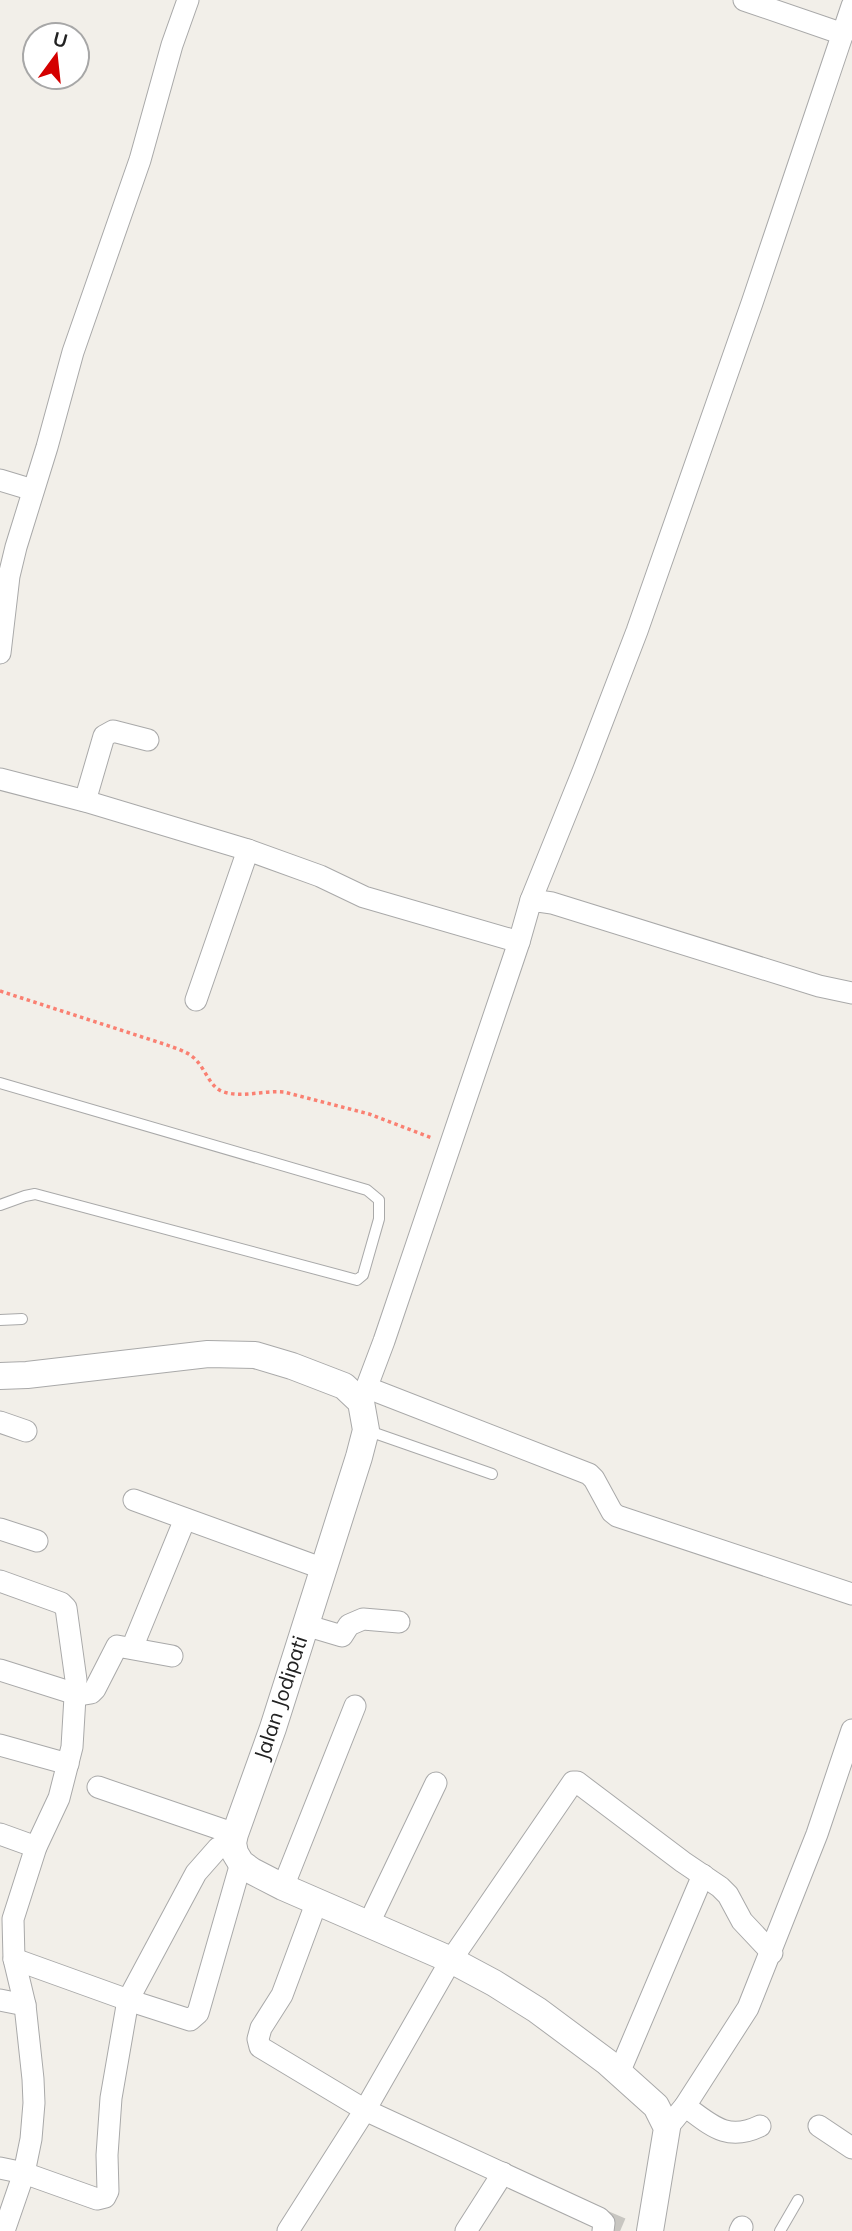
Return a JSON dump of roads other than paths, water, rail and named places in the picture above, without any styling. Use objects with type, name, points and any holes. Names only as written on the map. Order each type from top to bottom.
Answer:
[{"type":"street","points":[[0,653],[9,576],[33,490],[73,352],[140,160],[172,45],[188,0]]},
{"type":"street","points":[[744,0],[843,34]]},
{"type":"street","points":[[365,1395],[531,900],[637,631],[852,6]]},
{"type":"street","points":[[0,480],[33,490]]},
{"type":"street","points":[[85,801],[104,736],[113,731],[149,740]]},
{"type":"street","points":[[0,779],[85,801],[248,850],[320,876],[364,897],[519,942]]},
{"type":"street","points":[[196,1000],[248,850]]},
{"type":"street","points":[[531,900],[552,903],[819,986],[852,993]]},
{"type":"street","points":[[0,1376],[208,1354],[255,1355],[589,1474],[617,1516],[852,1594]]},
{"type":"street","name":"Jalan Jodipati","points":[[236,1846],[359,1457],[366,1430],[365,1395]]},
{"type":"street","points":[[0,1422],[26,1431]]},
{"type":"street","points":[[134,1500],[324,1569]]},
{"type":"street","points":[[132,1648],[185,1519]]},
{"type":"street","points":[[0,1529],[37,1541]]},
{"type":"street","points":[[0,1581],[61,1603],[66,1608],[80,1694],[59,1798],[7,1917],[25,2005],[34,2103],[24,2173],[4,2231]]},
{"type":"street","points":[[305,1625],[336,1635],[363,1619],[399,1622]]},
{"type":"street","points":[[0,1670],[80,1694],[91,1693],[95,1689],[116,1647],[120,1645],[172,1656]]},
{"type":"street","points":[[283,1887],[355,1706]]},
{"type":"street","points":[[667,2128],[748,2008],[817,1835],[852,1730]]},
{"type":"street","points":[[0,1745],[68,1764]]},
{"type":"street","points":[[288,2231],[365,2110],[451,1960],[573,1782],[577,1782],[729,1895],[742,1921],[772,1953]]},
{"type":"street","points":[[369,1923],[436,1783]]},
{"type":"street","points":[[98,1787],[236,1846],[283,1887],[451,1960],[494,1983],[537,2010],[619,2073],[656,2106],[663,2115],[667,2128],[650,2231]]},
{"type":"street","points":[[0,1834],[36,1847]]},
{"type":"street","points":[[0,2168],[24,2173],[97,2199],[105,2197],[108,2191],[107,2155],[111,2098],[128,2000],[196,1873],[218,1848],[236,1846]]},
{"type":"street","points":[[14,1959],[190,2020],[198,2013],[236,1846]]},
{"type":"street","points":[[619,2073],[703,1875]]},
{"type":"street","points":[[317,1901],[282,1995],[261,2028],[259,2045],[262,2050],[365,2110],[599,2218],[604,2223],[603,2231]]},
{"type":"street","points":[[0,2000],[25,2005]]},
{"type":"street","points":[[684,2106],[726,2132],[740,2134],[760,2126]]},
{"type":"street","points":[[818,2126],[852,2148]]},
{"type":"street","points":[[466,2231],[503,2173]]},
{"type":"lane","points":[[0,1083],[367,1190],[379,1200],[380,1212],[362,1275],[357,1280],[35,1194],[0,1205]]},
{"type":"lane","points":[[0,1320],[22,1319]]},
{"type":"lane","points":[[366,1430],[492,1474]]},
{"type":"lane","points":[[780,2231],[798,2200]]},
{"type":"tunnel","points":[[602,2220],[628,2231]]}]
